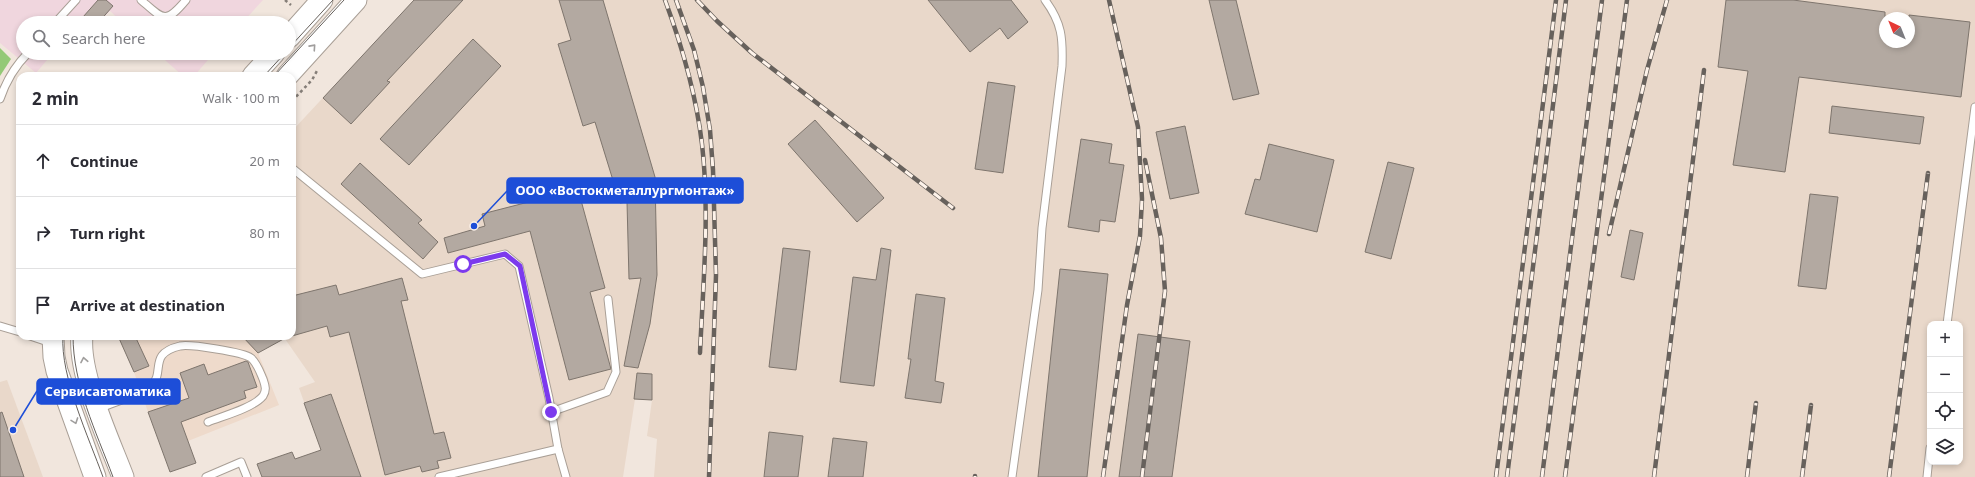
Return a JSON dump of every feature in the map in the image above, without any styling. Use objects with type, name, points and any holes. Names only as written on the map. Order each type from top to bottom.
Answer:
[{"type":"main road","points":[[296,29],[322,0]]},
{"type":"main road","points":[[291,72],[356,0]]},
{"type":"main road","points":[[257,72],[268,60]]},
{"type":"main road","points":[[53,340],[57,371],[95,477]]},
{"type":"main road","points":[[82,340],[82,352],[91,390],[123,477]]},
{"type":"lane","points":[[61,16],[76,0]]},
{"type":"lane","points":[[141,0],[161,16]]},
{"type":"lane","points":[[171,16],[186,0]]},
{"type":"lane","points":[[1012,477],[1037,297],[1042,228],[1062,66],[1063,42],[1061,27],[1045,0]]},
{"type":"lane","points":[[0,100],[6,82],[22,60]]},
{"type":"lane","points":[[1947,321],[1975,107]]},
{"type":"lane","points":[[296,171],[422,274],[505,254],[520,266],[558,449],[566,477]]},
{"type":"lane","points":[[551,412],[607,392],[612,383],[616,372],[608,299]]},
{"type":"lane","points":[[0,326],[16,331]]},
{"type":"lane","points":[[98,409],[149,388],[156,379],[160,357],[170,349],[187,345],[242,353],[251,358],[266,386],[263,395],[252,404],[208,422]]},
{"type":"lane","points":[[439,477],[558,449]]},
{"type":"lane","points":[[206,477],[241,462],[247,477]]},
{"type":"lane","points":[[1926,477],[1928,465]]},
{"type":"path","points":[[285,0],[291,5]]},
{"type":"shaded area","points":[[0,0],[263,0],[248,16],[115,16],[110,11],[105,16],[16,16],[16,56],[0,43]]},
{"type":"shaded area","points":[[414,0],[1975,0],[1975,477],[654,477],[657,439],[647,436],[652,400],[635,399],[623,477],[331,477],[299,388],[315,382],[286,340],[296,340],[296,127]]},
{"type":"shaded area","points":[[20,60],[47,60],[37,72],[35,72]]},
{"type":"shaded area","points":[[165,60],[208,60],[197,72],[178,72]]},
{"type":"shaded area","points":[[120,340],[277,340],[258,353],[279,405],[188,441],[174,403],[148,412],[134,372]]},
{"type":"shaded area","points":[[7,380],[43,477],[0,477],[0,382]]},
{"type":"green space","points":[[0,48],[11,59],[0,76]]},
{"type":"building","points":[[98,0],[106,0],[113,6],[104,16],[84,16]]},
{"type":"building","points":[[414,0],[463,0],[387,81],[390,82],[351,124],[323,98]]},
{"type":"building","points":[[559,0],[603,0],[655,177],[657,275],[650,324],[638,368],[624,366],[641,278],[629,279],[627,202],[620,203],[595,122],[583,126],[558,44],[571,40]]},
{"type":"building","points":[[928,0],[1011,0],[1028,22],[1008,39],[1000,28],[970,52]]},
{"type":"building","points":[[1209,0],[1236,0],[1259,94],[1233,100]]},
{"type":"building","points":[[1726,0],[1793,0],[1885,12],[1879,12],[1879,48],[1915,48],[1915,16],[1970,22],[1961,97],[1799,77],[1785,172],[1733,165],[1748,71],[1718,67]]},
{"type":"building","points":[[473,39],[501,66],[409,165],[380,139]]},
{"type":"building","points":[[988,82],[1015,86],[1003,173],[975,169]]},
{"type":"building","points":[[1832,106],[1924,117],[1920,144],[1829,133]]},
{"type":"building","points":[[815,120],[884,198],[857,222],[788,144]]},
{"type":"building","points":[[1185,126],[1199,193],[1170,199],[1156,132]]},
{"type":"building","points":[[1081,139],[1112,144],[1109,163],[1124,165],[1115,222],[1100,220],[1099,232],[1068,227]]},
{"type":"building","points":[[1269,144],[1334,160],[1317,232],[1245,214],[1255,179],[1260,180]]},
{"type":"building","points":[[1388,162],[1414,168],[1391,259],[1365,252]]},
{"type":"building","points":[[360,163],[422,220],[418,223],[438,242],[423,259],[341,184]]},
{"type":"building","points":[[579,193],[605,288],[590,292],[611,369],[569,380],[530,231],[448,253],[444,238],[485,226],[482,214],[552,196],[553,200]]},
{"type":"building","points":[[1810,194],[1838,197],[1826,289],[1798,286]]},
{"type":"building","points":[[1630,230],[1643,233],[1634,280],[1621,277]]},
{"type":"building","points":[[783,248],[810,251],[796,370],[769,367]]},
{"type":"building","points":[[881,248],[891,250],[874,386],[840,382],[853,277],[876,280]]},
{"type":"building","points":[[1060,269],[1108,274],[1087,477],[1038,477]]},
{"type":"building","points":[[402,278],[408,300],[401,301],[434,434],[444,432],[451,458],[437,461],[439,468],[422,472],[420,466],[385,475],[349,332],[330,337],[327,326],[296,335],[296,295],[336,285],[339,295]]},
{"type":"building","points":[[916,294],[945,298],[935,381],[944,383],[941,403],[905,398],[911,359],[908,359]]},
{"type":"building","points":[[1138,334],[1190,341],[1172,477],[1119,477]]},
{"type":"building","points":[[120,340],[137,340],[149,366],[134,372]]},
{"type":"building","points":[[246,340],[282,340],[258,353]]},
{"type":"building","points":[[246,361],[248,362],[257,387],[244,391],[246,398],[181,422],[196,463],[170,472],[148,412],[189,398],[180,373],[204,364],[208,375]]},
{"type":"building","points":[[637,373],[652,374],[652,400],[634,399]]},
{"type":"building","points":[[331,394],[361,477],[262,477],[257,464],[292,452],[295,459],[321,450],[304,403]]},
{"type":"building","points":[[2,412],[24,477],[0,477],[0,413]]},
{"type":"building","points":[[769,432],[803,436],[798,477],[764,477]]},
{"type":"building","points":[[833,438],[867,442],[863,477],[828,477]]},
{"type":"tram line","points":[[296,40],[333,0]]},
{"type":"tram line","points":[[296,52],[344,0]]},
{"type":"tram line","points":[[268,72],[279,60]]},
{"type":"tram line","points":[[278,72],[289,60]]},
{"type":"tram line","points":[[63,340],[63,352],[71,388],[83,426],[103,477]]},
{"type":"tram line","points":[[73,340],[74,354],[81,390],[113,477]]},
{"type":"railway","points":[[665,0],[688,70],[702,144],[706,222],[700,353]]},
{"type":"railway","points":[[676,0],[694,50],[703,87],[710,130],[713,170],[716,275],[709,477]]},
{"type":"railway","points":[[697,0],[717,21],[752,53],[953,208]]},
{"type":"railway","points":[[1103,477],[1127,305],[1140,236],[1142,199],[1138,127],[1109,0]]},
{"type":"railway","points":[[1496,477],[1556,0]]},
{"type":"railway","points":[[1507,477],[1566,0]]},
{"type":"railway","points":[[1542,477],[1602,0]]},
{"type":"railway","points":[[1565,477],[1627,0]]},
{"type":"railway","points":[[1609,234],[1647,70],[1667,0]]},
{"type":"railway","points":[[1654,477],[1704,70]]},
{"type":"railway","points":[[1142,477],[1165,291],[1161,238],[1145,160]]},
{"type":"railway","points":[[1889,477],[1928,173]]},
{"type":"railway","points":[[1747,477],[1756,403]]},
{"type":"railway","points":[[1802,477],[1811,405]]},
{"type":"place","name":"ООО «Востокметаллургмонтаж»","points":[[474,226]]},
{"type":"place","name":"Сервисавтоматика","points":[[13,430]]},
{"type":"route","points":[[463,264],[505,254],[520,266],[551,412]]}]
